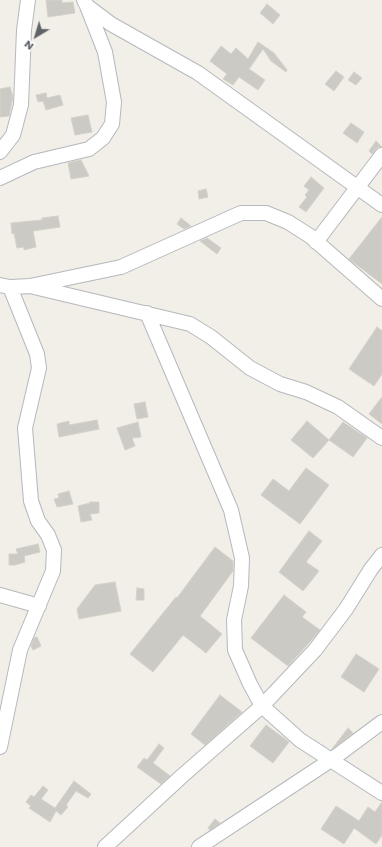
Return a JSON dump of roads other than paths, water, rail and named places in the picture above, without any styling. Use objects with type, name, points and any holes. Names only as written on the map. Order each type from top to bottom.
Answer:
[{"type":"street","points":[[0,152],[13,135],[21,105],[24,30],[28,0]]},
{"type":"street","points":[[0,178],[34,162],[89,149],[104,138],[112,124],[114,102],[105,52],[86,3]]},
{"type":"street","points":[[86,3],[110,24],[198,73],[382,205]]},
{"type":"street","points":[[316,242],[382,155]]},
{"type":"street","points":[[0,747],[20,650],[53,571],[54,550],[48,535],[38,521],[31,501],[25,428],[39,368],[37,354],[5,286],[30,286],[120,267],[241,213],[266,213],[288,222],[310,236],[381,295]]},
{"type":"street","points":[[30,286],[190,324],[211,337],[250,368],[280,384],[306,392],[338,407],[382,438]]},
{"type":"street","points":[[147,313],[231,510],[242,558],[241,586],[234,620],[235,650],[262,706],[300,740],[382,793]]},
{"type":"street","points":[[106,847],[182,776],[262,706],[314,650],[346,609],[371,569],[382,555]]},
{"type":"street","points":[[0,595],[39,606]]},
{"type":"street","points":[[198,847],[331,760],[382,722]]}]
